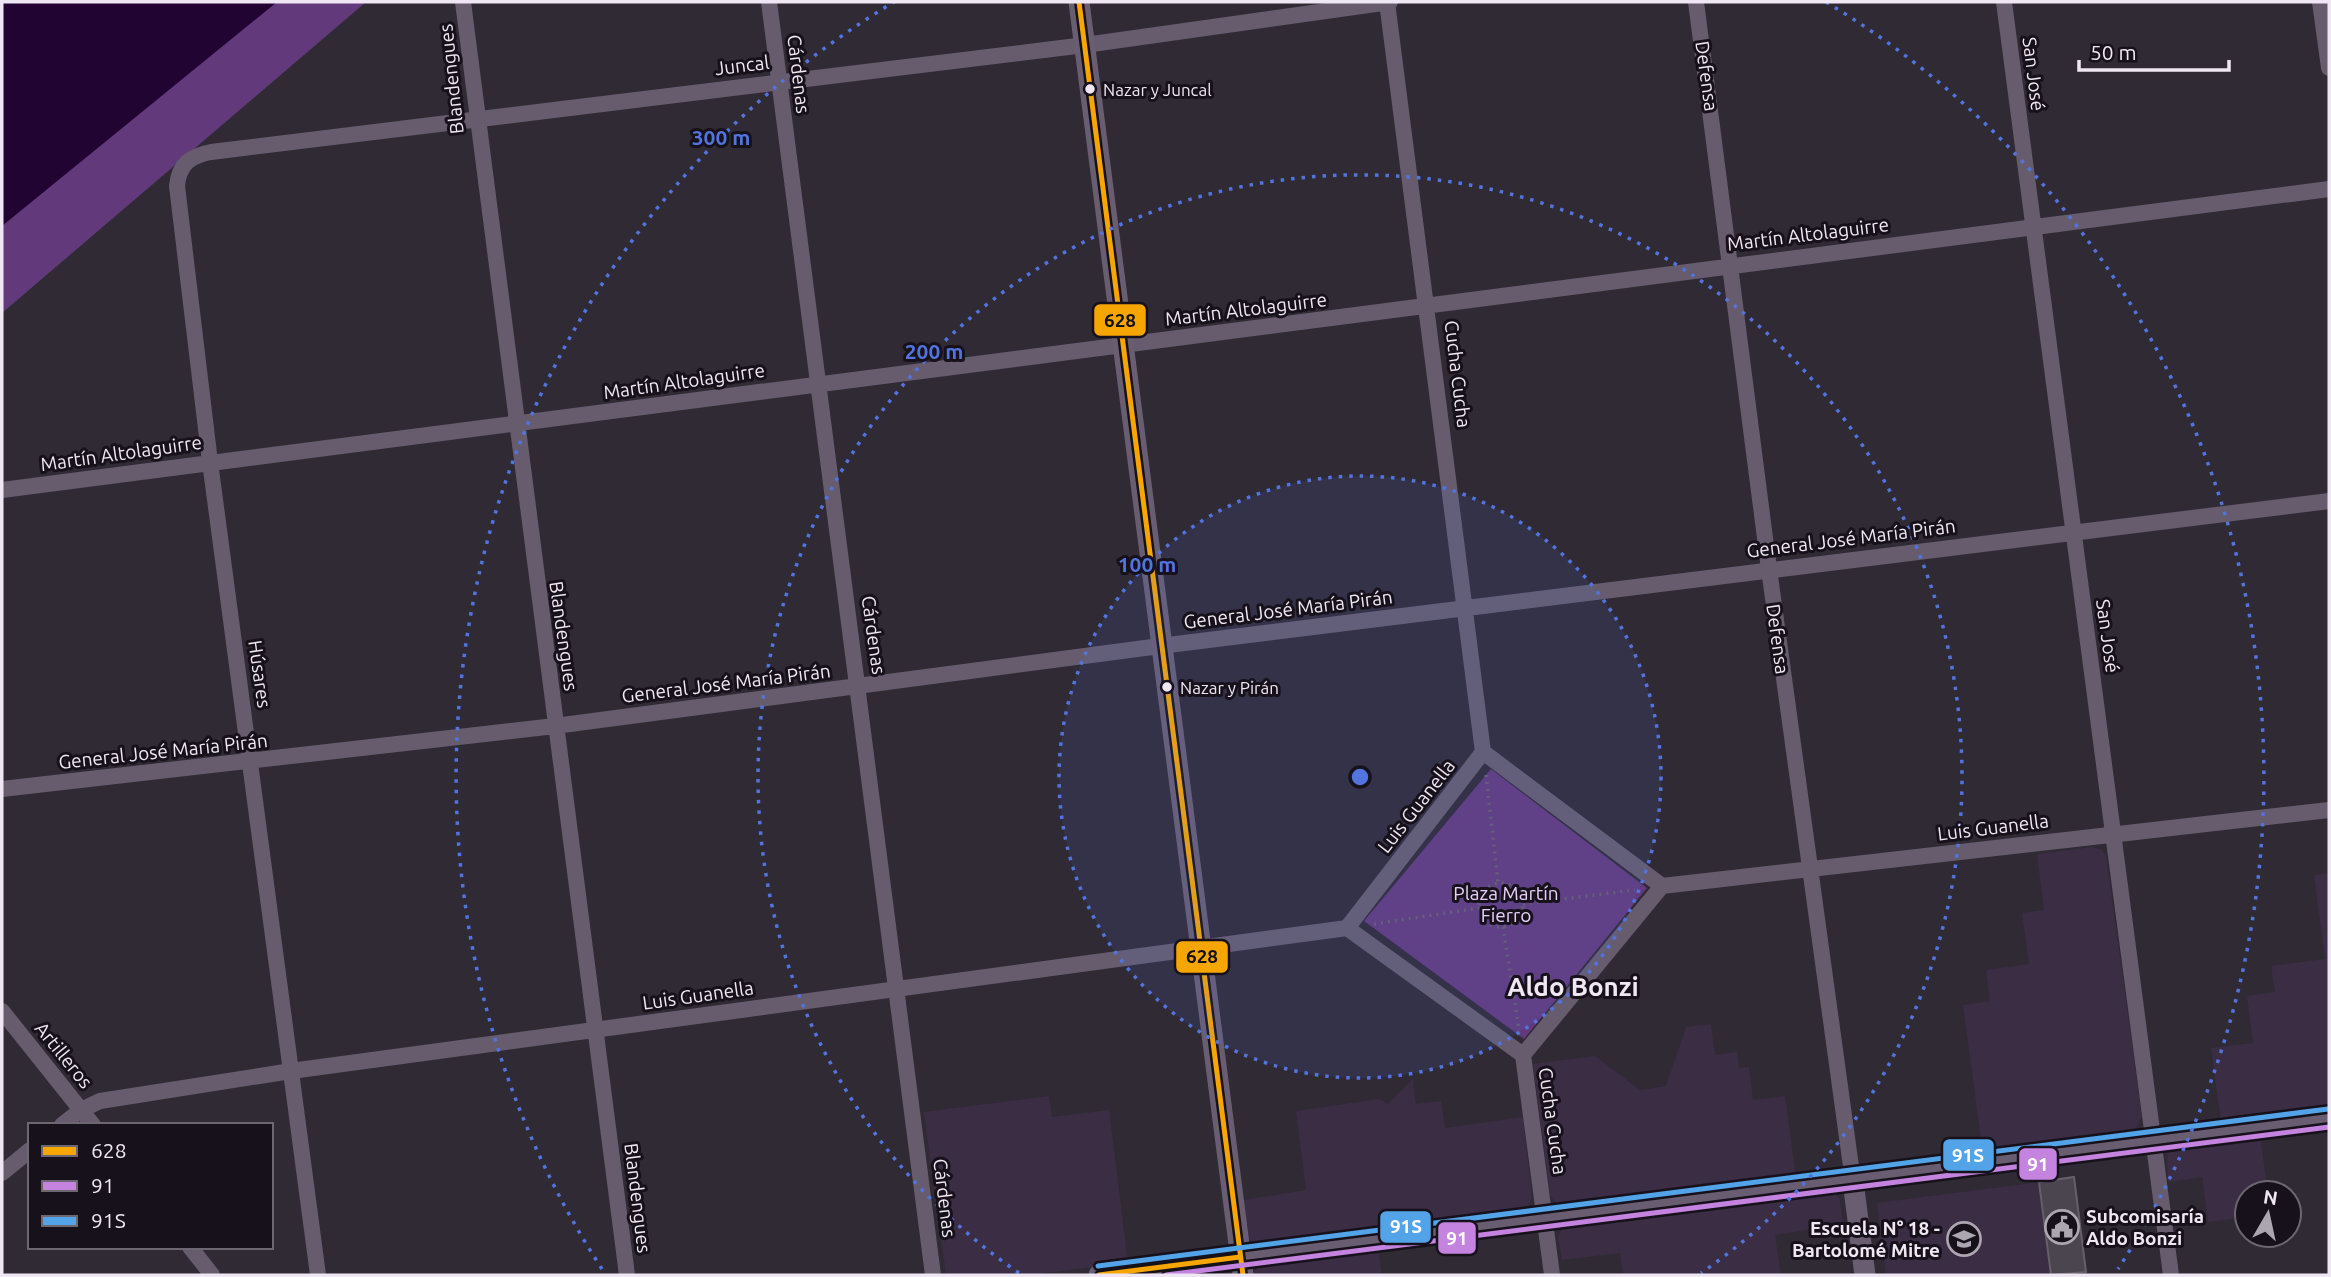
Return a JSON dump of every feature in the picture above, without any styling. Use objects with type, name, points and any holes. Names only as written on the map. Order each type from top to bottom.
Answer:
[{"type":"street","name":"Blandengues","points":[[463,2],[515,425],[626,1275]]},
{"type":"street","name":"Cárdenas","points":[[769,2],[860,687],[933,1275]]},
{"type":"street","points":[[1079,2],[1242,1266]]},
{"type":"street","name":"Juncal","points":[[184,163],[194,155],[211,152],[1084,45],[1388,2]]},
{"type":"street","name":"Cucha Cucha","points":[[1388,2],[1467,608],[1483,752]]},
{"type":"street","name":"Defensa","points":[[1696,2],[1732,265],[1769,569],[1865,1275]]},
{"type":"street","name":"San José","points":[[2004,2],[2171,1275]]},
{"type":"street","points":[[2320,2],[2329,68]]},
{"type":"street","name":"Húsares","points":[[184,163],[178,175],[177,186],[210,462],[318,1275]]},
{"type":"street","name":"Martín Altolaguirre","points":[[2,490],[2329,188]]},
{"type":"street","name":"General José María Pirán","points":[[2,789],[252,763],[555,726],[1160,646],[2329,501]]},
{"type":"street","points":[[1347,928],[1523,1055],[1662,886],[1483,752]]},
{"type":"street","name":"Luis Guanella","points":[[65,1123],[81,1110],[100,1101],[291,1071],[1347,928],[1483,752]]},
{"type":"street","name":"Luis Guanella","points":[[1662,886],[2329,810]]},
{"type":"street","name":"Artilleros","points":[[2,1012],[91,1123]]},
{"type":"street","name":"Cucha Cucha","points":[[1523,1055],[1552,1275]]},
{"type":"street","points":[[1099,1275],[1242,1266],[1544,1216],[1853,1181],[2329,1118]]},
{"type":"street","points":[[2,1172],[28,1152]]},
{"type":"street","points":[[192,1249],[212,1275]]},
{"type":"path","points":[[1483,752],[1498,883]]},
{"type":"path","points":[[1498,883],[1515,888],[1523,904],[1519,917],[1503,927],[1486,922],[1479,908],[1483,891],[1498,883]]},
{"type":"path","points":[[1523,904],[1662,886]]},
{"type":"path","points":[[1347,928],[1479,908]]},
{"type":"path","points":[[1503,927],[1523,1055]]},
{"type":"shaded area","points":[[2,2],[277,2],[2,226]]},
{"type":"shaded area","points":[[2092,847],[2102,850],[2106,856],[2142,1117],[2132,1135],[1983,1155],[1963,1005],[1990,1001],[1986,970],[2029,964],[2022,913],[2044,910],[2037,854]]},
{"type":"shaded area","points":[[2329,873],[2329,1108],[2221,1122],[2211,1048],[2253,1043],[2247,996],[2275,992],[2271,966],[2325,959],[2314,875]]},
{"type":"shaded area","points":[[1711,1024],[1715,1055],[1737,1052],[1739,1068],[1749,1067],[1753,1100],[1785,1096],[1796,1178],[1563,1207],[1555,1202],[1550,1195],[1533,1064],[1595,1056],[1640,1090],[1666,1086],[1686,1027]]},
{"type":"shaded area","points":[[1413,1079],[1416,1104],[1441,1101],[1445,1128],[1523,1117],[1532,1198],[1528,1207],[1522,1211],[1262,1247],[1253,1243],[1249,1238],[1243,1200],[1306,1190],[1296,1111],[1379,1099],[1388,1104]]},
{"type":"shaded area","points":[[1049,1096],[1052,1117],[1109,1110],[1128,1263],[1028,1275],[946,1275],[924,1112]]},
{"type":"shaded area","points":[[2260,1136],[2266,1179],[2233,1179],[2233,1219],[2208,1222],[2202,1177],[2168,1182],[2167,1152],[2175,1147]]},
{"type":"shaded area","name":"Escuela N° 18 - Bartolomé Mitre","points":[[2039,1182],[2051,1275],[1886,1275],[1877,1203]]},
{"type":"shaded area","points":[[1835,1193],[1840,1199],[1843,1224],[1775,1235],[1781,1275],[1623,1275],[1620,1253],[1562,1260],[1558,1238],[1563,1226]]},
{"type":"shaded area","points":[[1378,1247],[1382,1275],[1252,1275],[1260,1264]]},
{"type":"green space","points":[[2,2],[366,2],[2,313]]},
{"type":"green space","name":"Plaza Martín Fierro","points":[[1491,769],[1647,888],[1524,1039],[1364,921]]},
{"type":"building","name":"Subcomisaría Aldo Bonzi","points":[[2074,1177],[2086,1272],[2051,1275],[2039,1182]]},
{"type":"transit line","name":"628","points":[[1079,2],[1243,1275]]},
{"type":"transit line","name":"91S","points":[[1098,1266],[2328,1109]]},
{"type":"transit line","name":"91","points":[[1166,1275],[2329,1127]]},
{"type":"transit line","name":"628","points":[[1099,1275],[1240,1257]]},
{"type":"place","name":"Nazar y Juncal","points":[[1090,89]]},
{"type":"place","name":"Nazar y Pirán","points":[[1167,687]]},
{"type":"place","name":"Subcomisaría Aldo Bonzi","points":[[2062,1227]]},
{"type":"place","name":"Escuela N° 18 - Bartolomé Mitre","points":[[1964,1239]]},
{"type":"district","name":"Aldo Bonzi","points":[[1573,986]]}]
